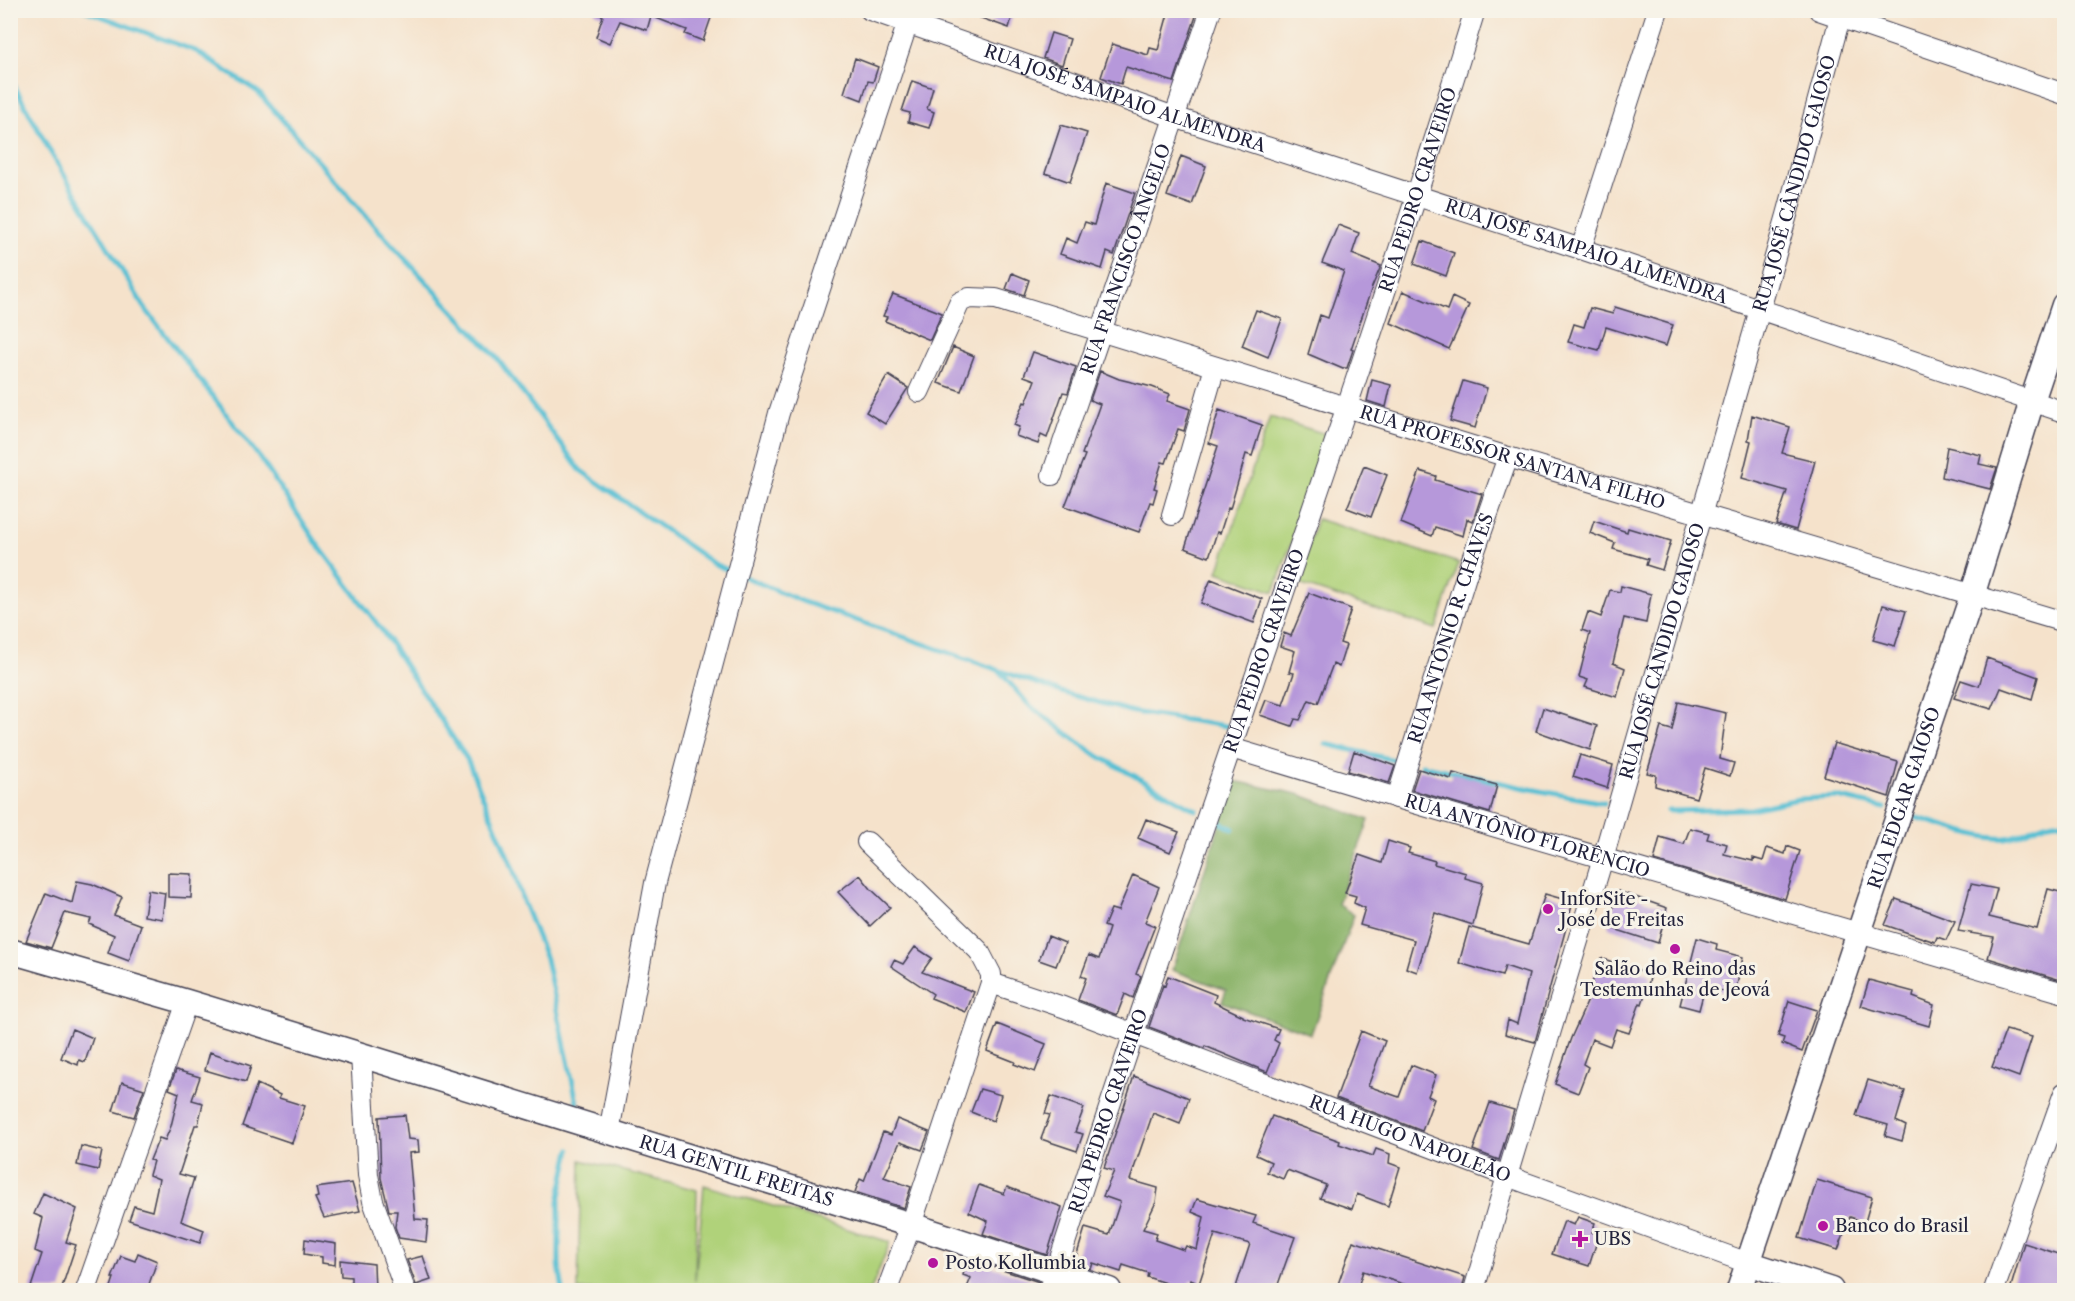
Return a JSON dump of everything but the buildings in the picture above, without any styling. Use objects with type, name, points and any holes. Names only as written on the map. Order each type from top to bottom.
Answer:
[{"type":"main road","name":"RUA EDGAR GAIOSO","points":[[1740,1290],[1972,596],[2064,305]]},
{"type":"main road","name":"RUA GENTIL FREITAS","points":[[10,951],[361,1055],[911,1226],[1052,1282],[1109,1290]]},
{"type":"main road","name":"RUA HUGO NAPOLEÃO","points":[[1748,1263],[1831,1290]]},
{"type":"street","name":"RUA JOSÉ SAMPAIO ALMENDRA","points":[[870,10],[910,17],[1174,117],[1581,249],[2064,412]]},
{"type":"street","name":"RUA FRANCISCO ÂNGELO","points":[[1052,475],[1211,10]]},
{"type":"street","name":"RUA PEDRO CRAVEIRO","points":[[1052,1282],[1418,197],[1475,10]]},
{"type":"street","points":[[1581,249],[1658,10]]},
{"type":"street","points":[[1819,10],[1841,14],[2064,94]]},
{"type":"street","name":"RUA JOSÉ CÂNDIDO GAIOSO","points":[[1474,1290],[1603,858],[1760,310],[1841,14]]},
{"type":"street","points":[[609,1132],[655,883],[779,413],[910,17]]},
{"type":"street","name":"RUA PROFESSOR SANTANA FILHO","points":[[919,392],[960,302],[969,298],[996,299],[1508,457],[2064,622]]},
{"type":"street","points":[[1172,515],[1215,367]]},
{"type":"street","name":"RUA ANTÔNIO R. CHAVES","points":[[1397,798],[1466,576],[1508,457]]},
{"type":"street","name":"RUA ANTÔNIO FLORÊNCIO","points":[[1231,748],[2064,993]]},
{"type":"street","points":[[867,842],[979,951],[991,974],[991,983],[911,1226],[886,1290]]},
{"type":"street","name":"RUA HUGO NAPOLEÃO","points":[[991,983],[1134,1034],[1507,1176],[1748,1263]]},
{"type":"street","points":[[86,1290],[187,1002]]},
{"type":"street","points":[[361,1055],[368,1175],[373,1201],[405,1290]]},
{"type":"street","points":[[1994,1290],[2064,1093]]},
{"type":"green space","points":[[1270,417],[1329,435],[1274,592],[1218,572]]},
{"type":"green space","points":[[1317,519],[1459,563],[1436,629],[1296,583]]},
{"type":"green space","points":[[1234,781],[1298,794],[1369,820],[1338,904],[1354,915],[1311,1034],[1222,1002],[1226,990],[1172,970]]},
{"type":"green space","points":[[581,1160],[697,1190],[695,1281],[704,1185],[890,1242],[871,1290],[578,1290]]},
{"type":"waterway","points":[[84,10],[196,51],[258,92],[371,222],[497,358],[580,470],[714,564],[804,602],[1061,692],[1133,712],[1226,726]]},
{"type":"waterway","points":[[10,78],[51,153],[144,307],[260,458],[318,545],[381,629],[467,759],[514,871],[546,959],[578,1107]]},
{"type":"waterway","points":[[1000,672],[1029,705],[1093,753],[1196,810]]},
{"type":"waterway","points":[[1326,744],[1394,760]]},
{"type":"waterway","points":[[1422,765],[1604,803]]},
{"type":"waterway","points":[[1668,811],[1751,809],[1798,799],[1837,797],[1885,808]]},
{"type":"waterway","points":[[1914,817],[1973,834],[1996,838],[2006,838],[2049,823],[2064,822]]},
{"type":"waterway","points":[[1220,822],[1233,829]]},
{"type":"waterway","points":[[563,1290],[559,1265],[559,1201],[570,1150]]},
{"type":"place","name":"InforSite - José de Freitas","points":[[1548,909]]},
{"type":"place","name":"Salão do Reino das Testemunhas de Jeová","points":[[1675,949]]},
{"type":"place","name":"Banco do Brasil","points":[[1823,1226]]},
{"type":"place","name":"UBS","points":[[1580,1239]]},
{"type":"place","name":"Posto Kollumbia","points":[[933,1263]]}]
